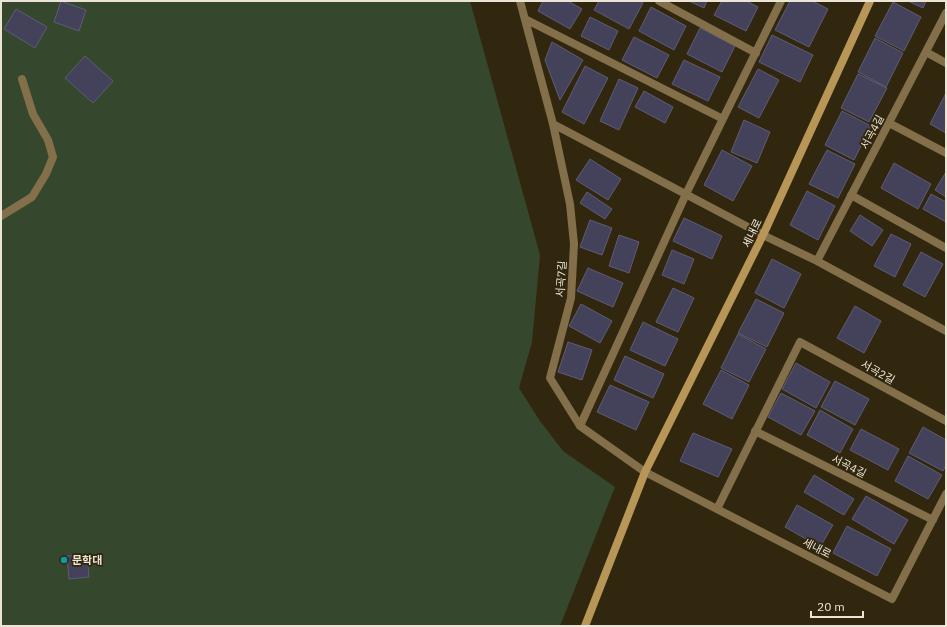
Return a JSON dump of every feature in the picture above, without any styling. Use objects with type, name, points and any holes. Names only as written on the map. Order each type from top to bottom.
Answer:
[{"type":"street","name":"서곡7길","points":[[520,1],[553,124],[570,204],[574,244],[571,298],[550,378],[580,426],[645,472]]},
{"type":"street","points":[[659,1],[756,53]]},
{"type":"street","points":[[580,426],[686,194],[781,1]]},
{"type":"street","name":"세내로","points":[[586,626],[645,472],[763,235],[870,1]]},
{"type":"street","name":"서곡4길","points":[[817,261],[946,13]]},
{"type":"street","points":[[525,19],[723,119]]},
{"type":"street","points":[[926,52],[946,63]]},
{"type":"street","points":[[1,216],[32,197],[46,174],[53,156],[48,140],[33,114],[22,79]]},
{"type":"street","points":[[889,123],[946,153]]},
{"type":"street","points":[[553,124],[763,235],[817,261],[946,331]]},
{"type":"street","points":[[851,195],[946,248]]},
{"type":"street","name":"서곡2길","points":[[755,431],[800,342],[946,422]]},
{"type":"street","points":[[717,509],[755,431]]},
{"type":"street","name":"서곡4길","points":[[755,431],[933,520]]},
{"type":"street","name":"세내로","points":[[645,472],[892,599],[933,520]]},
{"type":"street","points":[[933,520],[946,494]]},
{"type":"green space","points":[[1,1],[470,1],[540,255],[532,342],[519,388],[540,421],[563,451],[615,487],[560,626],[1,626]]},
{"type":"building","points":[[61,1],[86,10],[79,31],[54,22]]},
{"type":"building","points":[[543,1],[568,1],[582,9],[570,29],[538,11]]},
{"type":"building","points":[[599,1],[639,1],[643,3],[629,29],[594,10]]},
{"type":"building","points":[[689,1],[707,1],[704,8]]},
{"type":"building","points":[[722,1],[746,1],[758,7],[746,31],[714,15]]},
{"type":"building","points":[[790,1],[812,1],[828,9],[809,47],[775,30]]},
{"type":"building","points":[[908,1],[926,1],[923,8]]},
{"type":"building","points":[[893,2],[921,17],[904,51],[875,36]]},
{"type":"building","points":[[651,7],[686,26],[674,50],[639,31]]},
{"type":"building","points":[[16,9],[47,27],[35,48],[4,29]]},
{"type":"building","points":[[590,17],[618,31],[609,50],[581,36]]},
{"type":"building","points":[[700,28],[735,46],[722,72],[687,54]]},
{"type":"building","points":[[772,35],[813,55],[800,82],[759,62]]},
{"type":"building","points":[[634,37],[669,55],[657,78],[622,60]]},
{"type":"building","points":[[875,38],[903,53],[886,87],[858,72]]},
{"type":"building","points":[[552,42],[583,60],[560,100],[545,60]]},
{"type":"building","points":[[85,56],[113,81],[93,103],[65,78]]},
{"type":"building","points":[[684,60],[720,77],[708,101],[672,84]]},
{"type":"building","points":[[585,66],[608,78],[584,124],[562,112]]},
{"type":"building","points":[[758,69],[779,80],[759,118],[738,107]]},
{"type":"building","points":[[858,74],[887,88],[869,122],[841,108]]},
{"type":"building","points":[[619,79],[638,88],[619,130],[600,121]]},
{"type":"building","points":[[644,91],[673,107],[665,123],[635,107]]},
{"type":"building","points":[[946,93],[946,133],[930,124]]},
{"type":"building","points":[[842,111],[871,126],[854,160],[825,145]]},
{"type":"building","points":[[744,120],[770,132],[757,163],[731,152]]},
{"type":"building","points":[[722,150],[752,166],[733,201],[704,185]]},
{"type":"building","points":[[827,150],[855,164],[838,198],[809,184]]},
{"type":"building","points":[[590,159],[621,179],[608,200],[576,180]]},
{"type":"building","points":[[894,163],[931,184],[918,209],[881,188]]},
{"type":"building","points":[[946,172],[946,197],[935,190]]},
{"type":"building","points":[[807,191],[835,206],[818,240],[790,225]]},
{"type":"building","points":[[587,192],[612,209],[605,219],[580,203]]},
{"type":"building","points":[[931,194],[946,202],[946,222],[923,209]]},
{"type":"building","points":[[860,215],[883,230],[872,246],[850,231]]},
{"type":"building","points":[[684,218],[722,236],[712,259],[673,241]]},
{"type":"building","points":[[590,220],[612,228],[602,255],[580,247]]},
{"type":"building","points":[[891,234],[911,244],[895,277],[874,266]]},
{"type":"building","points":[[619,235],[639,242],[629,273],[609,266]]},
{"type":"building","points":[[672,250],[694,259],[684,284],[662,275]]},
{"type":"building","points":[[921,252],[943,264],[925,297],[903,285]]},
{"type":"building","points":[[772,259],[801,274],[784,308],[755,293]]},
{"type":"building","points":[[588,268],[623,283],[613,307],[577,291]]},
{"type":"building","points":[[673,288],[694,298],[678,332],[656,322]]},
{"type":"building","points":[[756,299],[784,313],[767,347],[738,333]]},
{"type":"building","points":[[581,304],[612,321],[600,343],[569,326]]},
{"type":"building","points":[[855,306],[881,321],[864,353],[837,338]]},
{"type":"building","points":[[643,322],[678,339],[665,366],[630,350]]},
{"type":"building","points":[[738,334],[766,349],[749,382],[721,368]]},
{"type":"building","points":[[568,342],[592,350],[582,380],[558,372]]},
{"type":"building","points":[[625,356],[664,374],[653,398],[614,380]]},
{"type":"building","points":[[796,363],[830,382],[816,408],[782,389]]},
{"type":"building","points":[[721,370],[749,385],[732,419],[703,404]]},
{"type":"building","points":[[835,381],[869,399],[855,425],[821,407]]},
{"type":"building","points":[[610,385],[649,402],[636,430],[597,412]]},
{"type":"building","points":[[781,393],[815,411],[801,435],[768,417]]},
{"type":"building","points":[[820,410],[853,429],[840,453],[807,435]]},
{"type":"building","points":[[923,427],[946,440],[946,465],[943,471],[909,453]]},
{"type":"building","points":[[861,429],[899,449],[888,470],[850,450]]},
{"type":"building","points":[[693,433],[732,449],[718,477],[680,461]]},
{"type":"building","points":[[908,456],[942,475],[928,499],[895,481]]},
{"type":"building","points":[[814,475],[854,499],[844,515],[804,492]]},
{"type":"building","points":[[866,496],[908,520],[894,544],[852,519]]},
{"type":"building","points":[[797,505],[833,525],[820,547],[785,527]]},
{"type":"building","points":[[847,526],[891,549],[877,576],[833,553]]},
{"type":"building","points":[[87,554],[89,577],[69,579],[67,556]]},
{"type":"place","name":"문학대","points":[[64,560]]}]
